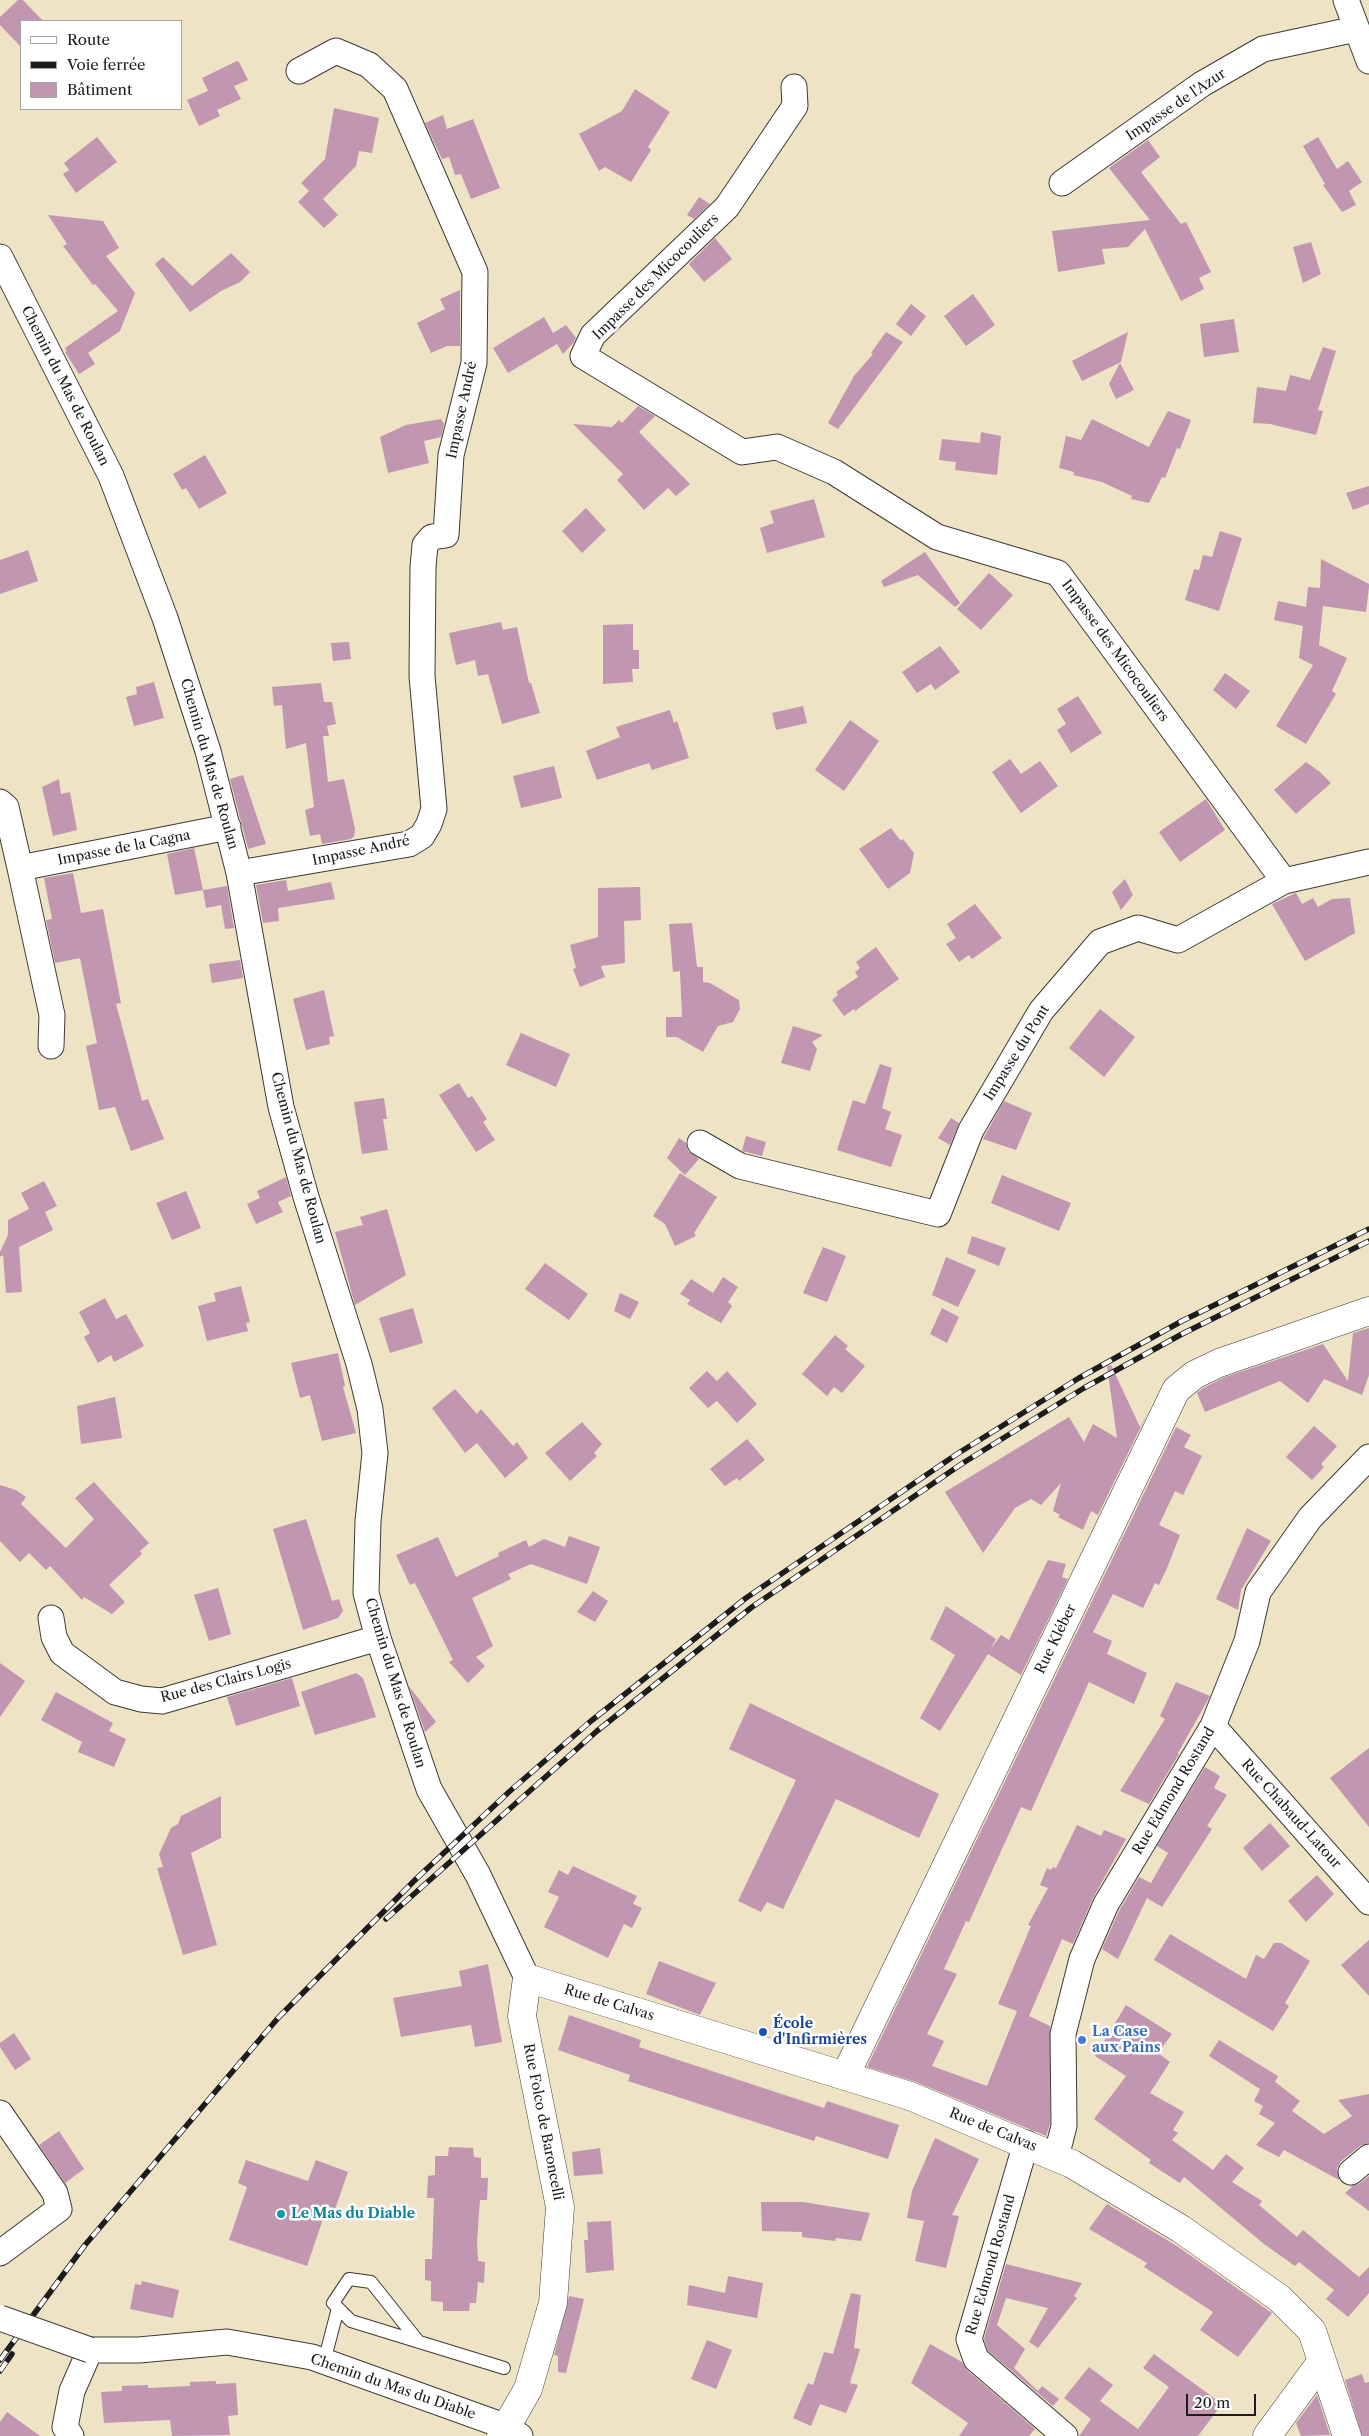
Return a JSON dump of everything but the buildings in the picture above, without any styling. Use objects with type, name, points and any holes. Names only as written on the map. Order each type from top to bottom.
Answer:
[{"type":"street","points":[[1346,0],[1369,61]]},
{"type":"street","name":"Impasse de l'Azur","points":[[1062,183],[1202,84],[1263,49],[1356,29]]},
{"type":"street","name":"Impasse André","points":[[240,873],[409,844],[422,836],[429,824],[434,809],[422,676],[425,545],[432,537],[446,535],[450,455],[474,363],[475,272],[395,89],[369,65],[336,50],[299,71]]},
{"type":"street","name":"Impasse des Micocouliers","points":[[794,88],[795,106],[728,207],[593,335],[583,356],[742,452],[777,447],[834,472],[937,536],[1058,573],[1284,881]]},
{"type":"street","name":"Chemin du Mas de Roulan","points":[[0,257],[110,476],[165,618],[208,751],[240,873],[281,1107],[306,1197],[359,1364],[370,1408],[375,1453],[368,1521],[366,1593],[378,1638],[429,1790],[478,1875],[527,1978]]},
{"type":"street","points":[[0,802],[6,807],[52,1016],[51,1046]]},
{"type":"street","name":"Impasse de la Cagna","points":[[20,868],[228,827]]},
{"type":"street","name":"Impasse du Pont","points":[[700,1143],[740,1166],[938,1214],[971,1130],[1041,1011],[1100,942],[1138,928],[1178,940],[1284,881],[1369,862]]},
{"type":"street","name":"Rue Kléber","points":[[845,2076],[1176,1390],[1194,1375],[1219,1363],[1369,1311]]},
{"type":"street","name":"Rue Edmond Rostand","points":[[1056,2157],[1064,2126],[1063,2034],[1082,1959],[1106,1904],[1213,1726],[1248,1641],[1258,1592],[1310,1518],[1369,1457]]},
{"type":"street","name":"Rue des Clairs Logis","points":[[51,1618],[54,1637],[62,1653],[115,1692],[141,1700],[162,1701],[378,1638]]},
{"type":"street","name":"Rue Chabaud-Latour","points":[[1213,1726],[1369,1902]]},
{"type":"street","name":"Rue de Calvas","points":[[527,1978],[910,2096],[1026,2143],[1072,2164],[1181,2229],[1279,2298],[1312,2331],[1347,2436]]},
{"type":"street","name":"Rue Folco de Baroncelli","points":[[509,2433],[528,2389],[553,2303],[560,2207],[522,2016],[527,1978]]},
{"type":"street","points":[[0,2113],[54,2193],[58,2208],[0,2253]]},
{"type":"street","name":"Rue Edmond Rostand","points":[[1026,2143],[969,2339],[976,2359],[1065,2436]]},
{"type":"street","name":"Chemin du Mas du Diable","points":[[0,2318],[90,2350],[139,2350],[227,2342],[312,2357],[509,2433]]},
{"type":"street","points":[[70,2436],[65,2426],[72,2391],[90,2350]]},
{"type":"street","points":[[1267,2436],[1322,2360]]},
{"type":"lane","points":[[418,2341],[371,2282],[349,2279],[333,2303],[351,2321],[504,2368]]},
{"type":"lane","points":[[324,2362],[338,2308]]},
{"type":"railway","points":[[0,2360],[85,2245],[278,2018],[416,1879],[510,1791],[591,1721],[746,1598],[957,1454],[1079,1378],[1182,1321],[1369,1229]]},
{"type":"railway","points":[[386,1919],[597,1731],[752,1607],[963,1463],[1084,1388],[1182,1334],[1369,1241]]},
{"type":"railway","points":[[0,2371],[12,2354]]},
{"type":"place","name":"École d'Infirmières","points":[[763,2032]]},
{"type":"place","name":"La Case aux Pains","points":[[1082,2040]]},
{"type":"place","name":"Le Mas du Diable","points":[[281,2214]]}]
